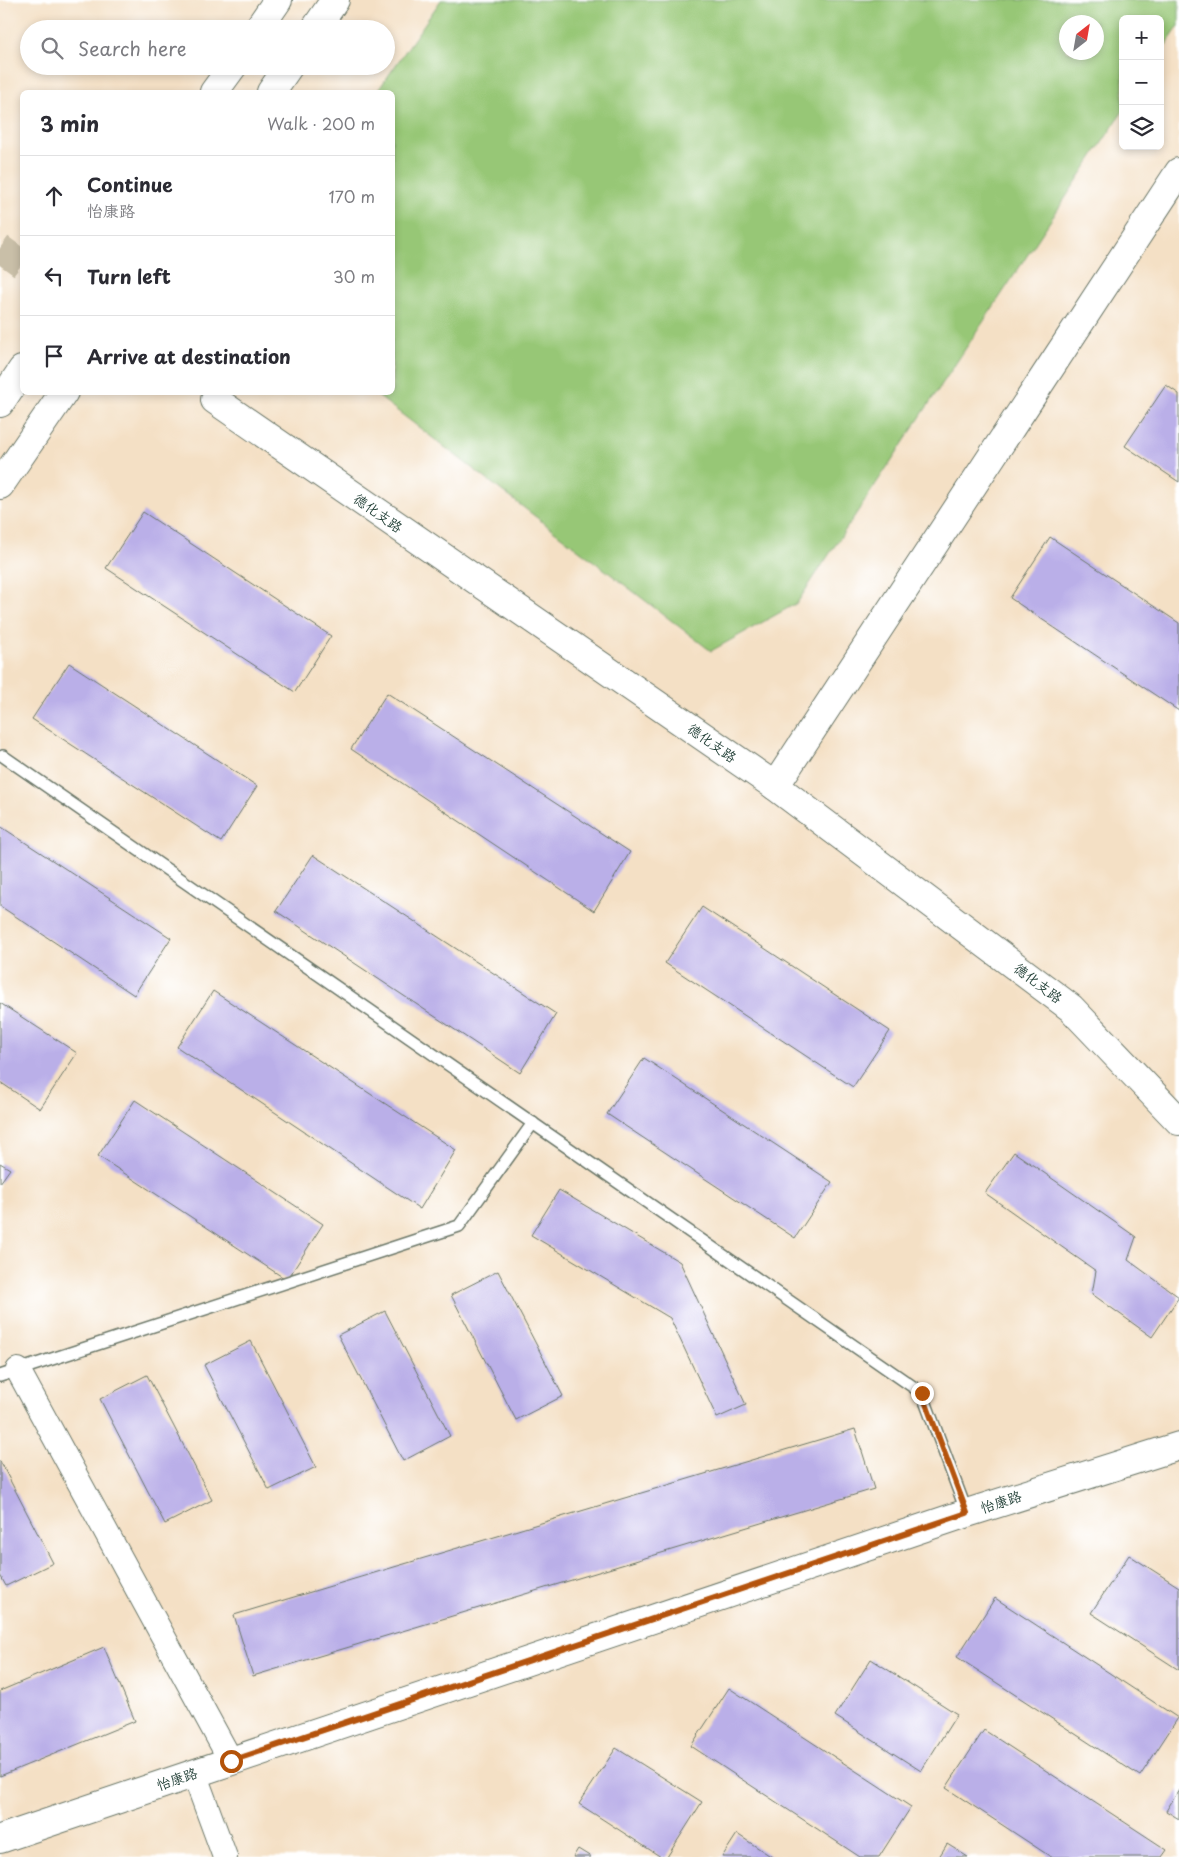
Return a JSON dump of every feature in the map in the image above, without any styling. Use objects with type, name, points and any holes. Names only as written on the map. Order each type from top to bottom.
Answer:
[{"type":"main road","points":[[264,20],[278,0]]},
{"type":"main road","points":[[321,20],[335,0]]},
{"type":"main road","points":[[215,90],[226,75]]},
{"type":"main road","points":[[272,90],[283,75]]},
{"type":"main road","points":[[775,786],[1179,172]]},
{"type":"main road","points":[[0,403],[20,373]]},
{"type":"main road","points":[[0,485],[62,395]]},
{"type":"main road","name":"德化支路","points":[[215,400],[775,786],[1071,1008],[1179,1121]]},
{"type":"main road","name":"怡康路","points":[[0,1838],[967,1513],[1179,1446]]},
{"type":"street","points":[[9,1373],[231,1761]]},
{"type":"street","points":[[194,1773],[225,1857]]},
{"type":"lane","points":[[3,756],[922,1393],[967,1513]]},
{"type":"lane","points":[[9,1373],[459,1226],[533,1123]]},
{"type":"green space","points":[[441,0],[1179,0],[1179,26],[1164,48],[1164,15],[1119,15],[1119,117],[797,603],[711,651],[377,395],[395,395],[395,90],[378,90],[389,75],[395,75],[395,66]]},
{"type":"building","points":[[1166,385],[1179,394],[1179,482],[1125,446]]},
{"type":"building","points":[[143,512],[331,636],[295,692],[106,568]]},
{"type":"building","points":[[1050,537],[1179,623],[1179,711],[1010,598]]},
{"type":"building","points":[[69,663],[257,786],[221,842],[32,719]]},
{"type":"building","points":[[387,693],[630,852],[594,911],[351,749]]},
{"type":"building","points":[[0,826],[171,938],[134,995],[0,906]]},
{"type":"building","points":[[313,855],[556,1014],[520,1073],[276,911]]},
{"type":"building","points":[[702,907],[890,1031],[853,1087],[665,963]]},
{"type":"building","points":[[213,991],[456,1150],[420,1209],[177,1047]]},
{"type":"building","points":[[0,1003],[77,1053],[40,1109],[0,1082]]},
{"type":"building","points":[[644,1058],[832,1182],[795,1238],[607,1114]]},
{"type":"building","points":[[135,1100],[323,1224],[287,1280],[98,1156]]},
{"type":"building","points":[[1014,1152],[1136,1237],[1128,1260],[1179,1297],[1152,1337],[1092,1294],[1096,1271],[985,1193]]},
{"type":"building","points":[[0,1163],[10,1169],[0,1183]]},
{"type":"building","points":[[559,1190],[680,1262],[746,1405],[717,1418],[670,1318],[531,1235]]},
{"type":"building","points":[[498,1271],[563,1396],[516,1420],[451,1295]]},
{"type":"building","points":[[385,1311],[450,1436],[403,1461],[338,1335]]},
{"type":"building","points":[[251,1341],[316,1467],[269,1490],[204,1365]]},
{"type":"building","points":[[147,1375],[212,1500],[165,1524],[100,1399]]},
{"type":"building","points":[[855,1429],[874,1489],[253,1676],[234,1615]]},
{"type":"building","points":[[0,1461],[53,1563],[6,1586],[0,1575]]},
{"type":"building","points":[[1129,1555],[1179,1587],[1179,1670],[1091,1613]]},
{"type":"building","points":[[995,1598],[1178,1718],[1140,1776],[957,1657]]},
{"type":"building","points":[[104,1647],[135,1721],[0,1776],[0,1691]]},
{"type":"building","points":[[871,1659],[957,1714],[921,1771],[835,1716]]},
{"type":"building","points":[[729,1688],[911,1807],[879,1857],[860,1857],[691,1746]]},
{"type":"building","points":[[984,1730],[1167,1850],[1162,1857],[1051,1857],[946,1788]]},
{"type":"building","points":[[616,1748],[702,1802],[667,1857],[661,1857],[579,1804]]},
{"type":"building","points":[[1179,1790],[1179,1819],[1166,1811]]},
{"type":"building","points":[[737,1834],[772,1857],[722,1857]]},
{"type":"building","points":[[947,1844],[968,1857],[939,1857]]},
{"type":"building","points":[[578,1849],[591,1857],[573,1857]]},
{"type":"tunnel","points":[[0,248],[20,263]]},
{"type":"route","points":[[231,1761],[967,1513],[922,1393]]}]
